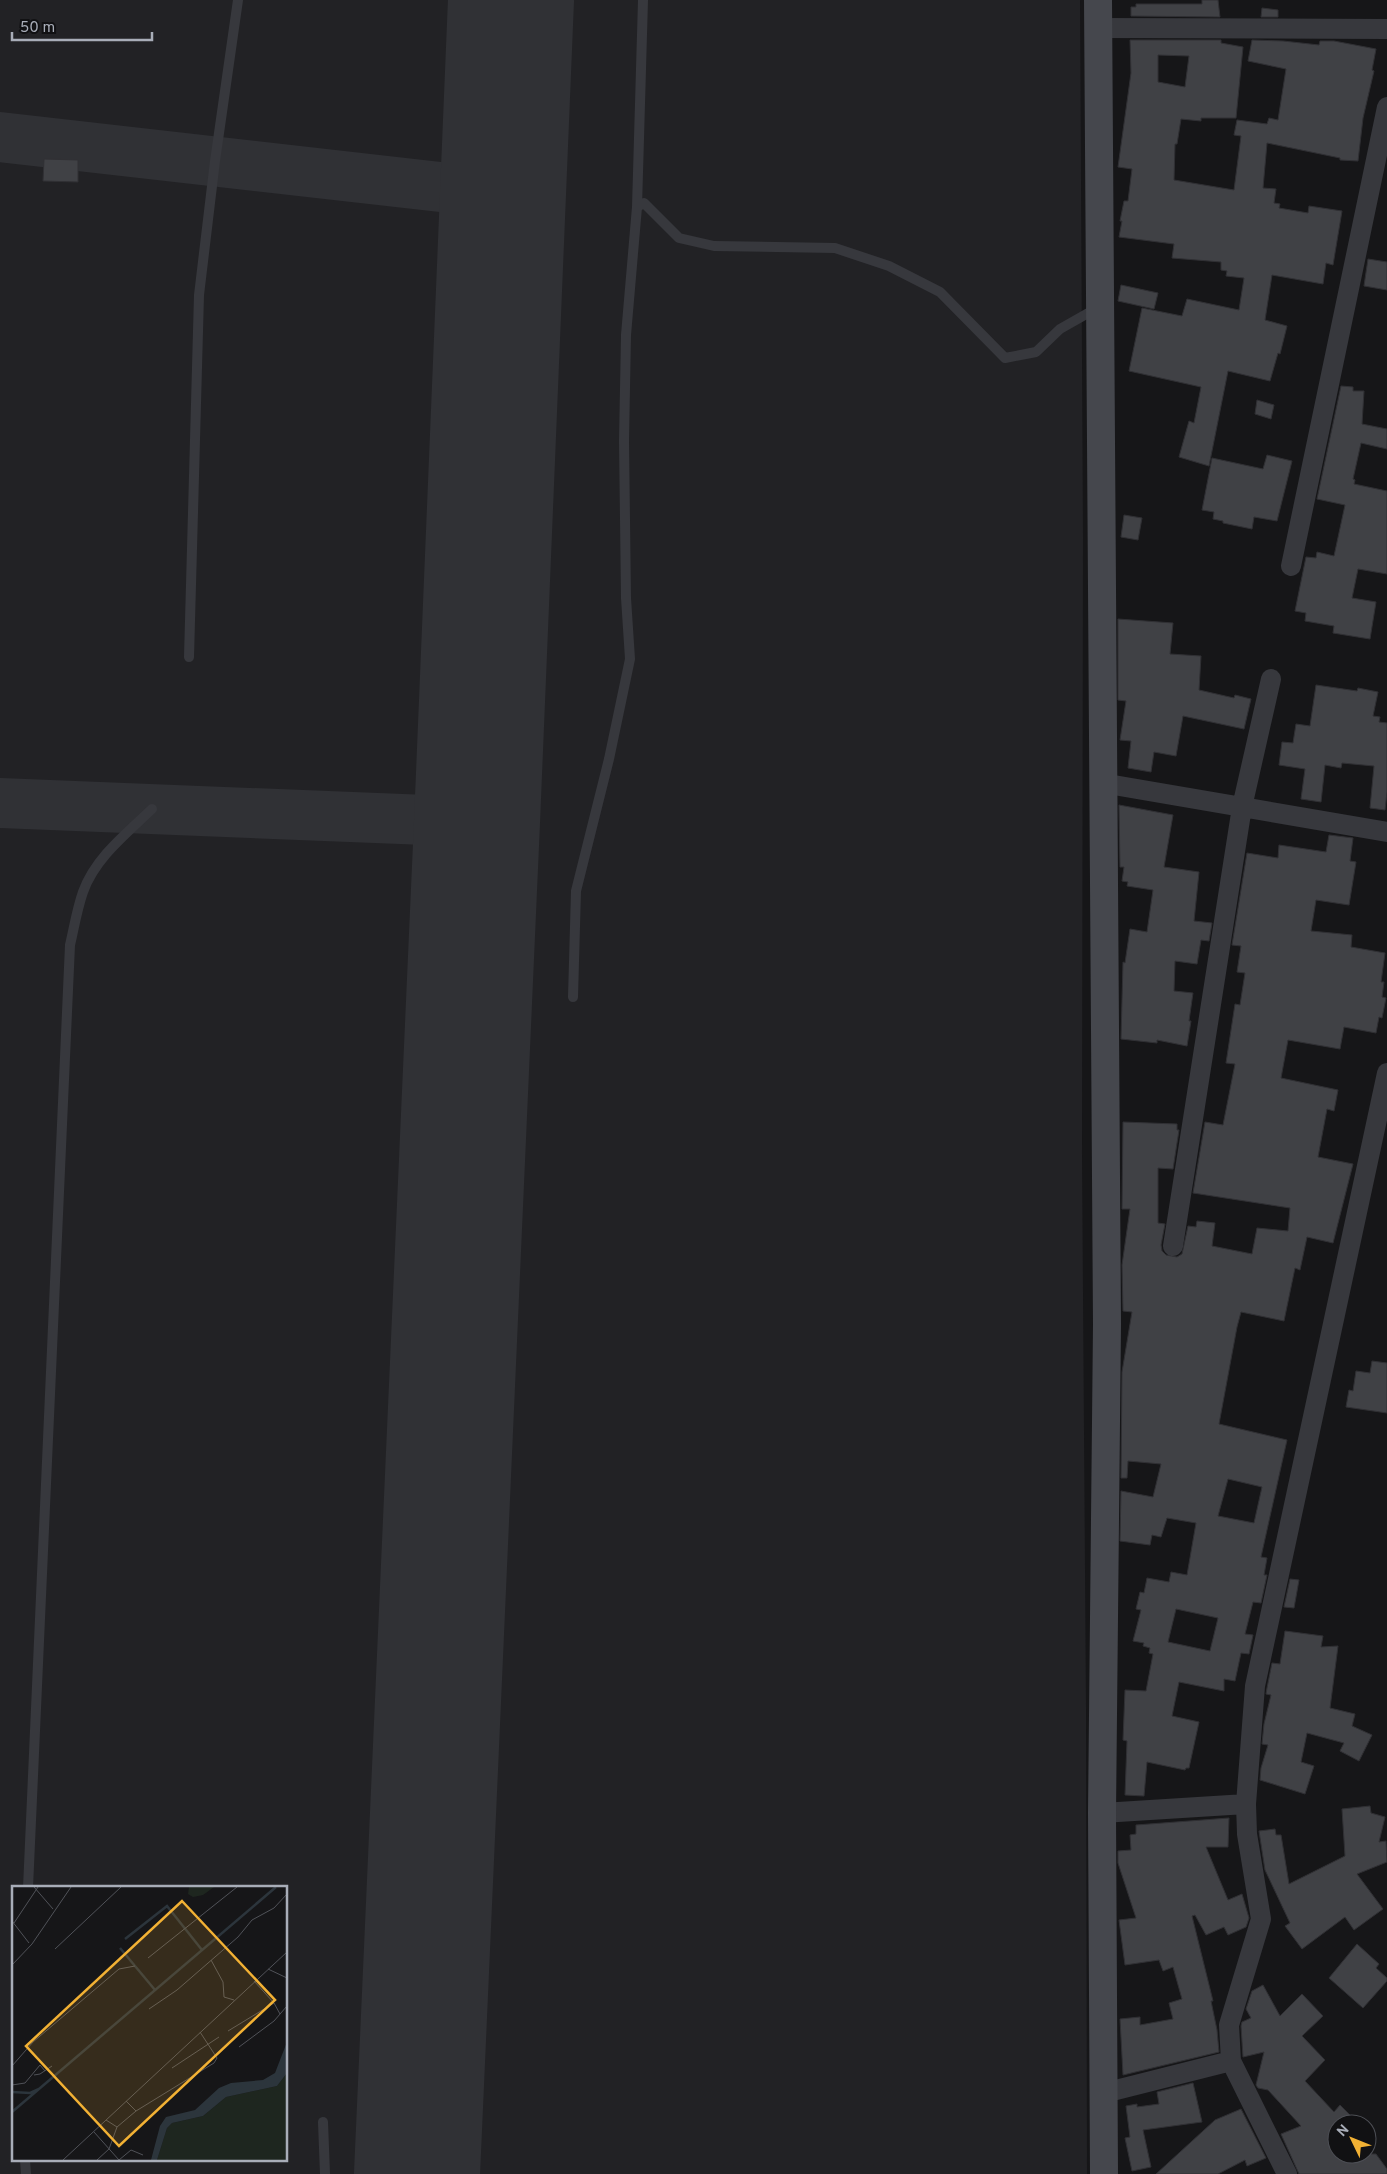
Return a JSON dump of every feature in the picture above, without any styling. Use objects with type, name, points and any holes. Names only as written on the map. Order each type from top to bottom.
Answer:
[{"type":"street","points":[[1098,0],[1107,1324],[1102,1813],[1104,2174]]},
{"type":"street","points":[[1097,28],[1387,29]]},
{"type":"street","points":[[1291,566],[1387,107]]},
{"type":"street","points":[[1173,1246],[1242,807],[1271,679]]},
{"type":"street","points":[[1102,783],[1387,832]]},
{"type":"street","points":[[1287,2174],[1232,2061],[1229,2025],[1261,1919],[1247,1834],[1246,1804],[1255,1686],[1387,1073]]},
{"type":"street","points":[[1102,1813],[1246,1804]]},
{"type":"street","points":[[1104,2093],[1232,2061]]},
{"type":"lane","points":[[189,657],[199,295],[215,161],[238,0]]},
{"type":"lane","points":[[573,998],[576,891],[609,759],[630,659],[626,598],[625,354],[637,207],[643,0]]},
{"type":"lane","points":[[637,207],[644,203],[680,238],[714,246],[835,248],[889,266],[940,292],[1005,358],[1036,352],[1060,329],[1099,307]]},
{"type":"lane","points":[[28,1886],[70,945],[84,891],[94,870],[117,843],[152,809]]},
{"type":"lane","points":[[323,2122],[325,2174]]},
{"type":"shaded area","points":[[0,0],[1080,0],[1083,537],[1082,1154],[1087,2174],[0,2174]]},
{"type":"building","points":[[1202,0],[1218,0],[1220,17],[1131,16],[1131,7],[1136,7],[1136,4],[1202,4]]},
{"type":"building","points":[[1262,8],[1278,10],[1278,17],[1261,17]]},
{"type":"building","points":[[1130,40],[1221,40],[1221,43],[1243,47],[1236,118],[1201,118],[1201,121],[1181,119],[1177,144],[1175,144],[1174,180],[1234,190],[1241,136],[1234,135],[1237,120],[1267,124],[1269,118],[1278,120],[1286,69],[1248,61],[1252,40],[1319,45],[1320,41],[1334,41],[1376,49],[1372,70],[1374,71],[1363,118],[1358,161],[1340,160],[1340,158],[1267,143],[1263,188],[1276,189],[1274,203],[1280,204],[1279,208],[1308,213],[1309,206],[1342,211],[1333,265],[1326,263],[1323,284],[1272,275],[1265,320],[1287,326],[1280,354],[1278,353],[1270,381],[1228,371],[1209,466],[1179,457],[1189,421],[1194,423],[1201,387],[1129,371],[1142,308],[1182,316],[1187,299],[1239,310],[1244,278],[1226,276],[1227,271],[1221,270],[1221,262],[1172,258],[1174,244],[1119,237],[1124,201],[1128,201],[1132,169],[1118,167],[1131,73]],"holes":[[[1158,55],[1189,56],[1185,87],[1158,82]]]},
{"type":"building","points":[[44,159],[78,160],[78,182],[43,181]]},
{"type":"building","points":[[1368,259],[1387,262],[1387,290],[1364,286]]},
{"type":"building","points":[[1121,285],[1158,293],[1154,309],[1118,301]]},
{"type":"building","points":[[1341,386],[1353,387],[1353,391],[1364,391],[1362,424],[1387,429],[1387,449],[1361,443],[1353,479],[1355,480],[1354,484],[1387,491],[1387,574],[1358,569],[1352,598],[1376,602],[1370,639],[1333,633],[1334,626],[1305,621],[1306,613],[1295,611],[1306,557],[1316,558],[1317,552],[1334,556],[1345,505],[1317,499]]},
{"type":"building","points":[[1257,400],[1274,405],[1271,419],[1255,414]]},
{"type":"building","points":[[1267,455],[1292,461],[1277,521],[1254,517],[1252,529],[1223,523],[1223,521],[1213,519],[1214,512],[1202,510],[1212,458],[1263,469]]},
{"type":"building","points":[[1124,515],[1142,518],[1138,540],[1121,537]]},
{"type":"building","points":[[1118,619],[1173,623],[1170,654],[1201,656],[1199,690],[1234,698],[1235,695],[1251,699],[1244,729],[1183,716],[1176,756],[1154,752],[1151,772],[1128,768],[1131,741],[1120,740],[1126,701],[1118,700]]},
{"type":"building","points":[[1316,685],[1357,691],[1358,688],[1378,692],[1373,716],[1380,717],[1379,722],[1387,723],[1387,792],[1385,810],[1370,808],[1374,766],[1342,763],[1341,768],[1325,765],[1321,802],[1301,799],[1305,769],[1279,765],[1282,742],[1293,743],[1296,724],[1310,726]]},
{"type":"building","points":[[1119,805],[1173,815],[1164,867],[1199,872],[1194,921],[1212,923],[1209,941],[1201,940],[1197,964],[1175,961],[1174,991],[1193,993],[1187,1046],[1157,1040],[1157,1043],[1121,1039],[1123,962],[1125,963],[1130,929],[1147,932],[1153,890],[1127,886],[1128,882],[1122,881],[1124,867],[1120,867]]},
{"type":"building","points":[[1329,835],[1353,838],[1350,861],[1356,862],[1349,905],[1316,900],[1311,931],[1352,935],[1351,947],[1385,953],[1381,982],[1384,982],[1382,997],[1386,998],[1382,1018],[1379,1017],[1376,1033],[1344,1027],[1340,1049],[1288,1040],[1281,1078],[1338,1090],[1334,1111],[1327,1109],[1318,1157],[1353,1164],[1333,1243],[1307,1237],[1300,1270],[1295,1268],[1284,1321],[1241,1312],[1237,1327],[1219,1424],[1287,1440],[1261,1557],[1267,1558],[1264,1575],[1267,1575],[1261,1603],[1253,1602],[1245,1634],[1253,1635],[1249,1654],[1241,1653],[1235,1681],[1224,1679],[1224,1691],[1179,1682],[1172,1716],[1199,1722],[1189,1768],[1185,1770],[1147,1762],[1144,1796],[1125,1795],[1127,1741],[1123,1740],[1125,1690],[1146,1691],[1153,1654],[1149,1653],[1150,1648],[1143,1646],[1144,1643],[1133,1641],[1141,1610],[1136,1609],[1140,1592],[1144,1593],[1147,1578],[1169,1582],[1171,1572],[1187,1575],[1196,1523],[1167,1518],[1161,1537],[1152,1535],[1150,1545],[1120,1541],[1121,1491],[1153,1497],[1161,1464],[1128,1461],[1127,1478],[1121,1478],[1122,1372],[1132,1312],[1123,1311],[1122,1265],[1130,1209],[1122,1209],[1123,1122],[1177,1124],[1177,1130],[1179,1130],[1173,1169],[1158,1168],[1158,1223],[1165,1224],[1161,1245],[1162,1251],[1166,1255],[1177,1257],[1182,1254],[1188,1226],[1196,1227],[1197,1221],[1215,1223],[1212,1246],[1252,1254],[1257,1228],[1288,1231],[1290,1208],[1193,1193],[1205,1122],[1223,1125],[1235,1064],[1226,1063],[1235,1004],[1240,1005],[1245,973],[1237,972],[1241,946],[1232,945],[1247,853],[1278,858],[1279,845],[1326,852]],"holes":[[[1228,1479],[1262,1487],[1254,1523],[1218,1516]],[[1176,1609],[1218,1618],[1210,1651],[1168,1642]]]},
{"type":"building","points":[[1372,1361],[1387,1363],[1387,1413],[1346,1407],[1349,1390],[1353,1391],[1356,1371],[1370,1373]]},
{"type":"building","points":[[1290,1579],[1299,1580],[1294,1608],[1284,1607]]},
{"type":"building","points":[[1285,1631],[1323,1636],[1321,1647],[1338,1646],[1330,1708],[1355,1714],[1352,1726],[1372,1735],[1359,1761],[1340,1751],[1344,1743],[1307,1733],[1301,1762],[1314,1766],[1305,1794],[1260,1780],[1261,1768],[1268,1745],[1262,1744],[1264,1724],[1271,1695],[1266,1694],[1267,1688],[1272,1663],[1280,1664]]},
{"type":"building","points":[[1370,1806],[1371,1813],[1385,1817],[1379,1842],[1386,1841],[1387,1862],[1357,1874],[1383,1909],[1354,1930],[1345,1917],[1302,1949],[1285,1926],[1290,1923],[1265,1870],[1259,1831],[1275,1829],[1276,1835],[1281,1835],[1289,1884],[1345,1856],[1342,1809]]},
{"type":"building","points":[[1229,1818],[1228,1847],[1206,1847],[1228,1900],[1242,1894],[1249,1918],[1246,1927],[1228,1935],[1224,1927],[1206,1935],[1195,1915],[1192,1916],[1213,2001],[1211,2001],[1219,2052],[1123,2075],[1120,2019],[1140,2017],[1140,2025],[1173,2019],[1169,2003],[1182,1999],[1173,1967],[1163,1971],[1159,1960],[1125,1965],[1119,1920],[1136,1918],[1118,1863],[1118,1851],[1131,1850],[1130,1835],[1136,1834],[1136,1825]]},
{"type":"building","points":[[1357,1944],[1379,1964],[1376,1968],[1387,1978],[1387,1981],[1363,2008],[1329,1978]]},
{"type":"building","points":[[1263,1985],[1280,2016],[1302,1994],[1323,2016],[1302,2036],[1325,2060],[1305,2081],[1334,2112],[1340,2105],[1349,2114],[1327,2114],[1327,2164],[1377,2164],[1377,2155],[1387,2169],[1387,2174],[1299,2174],[1281,2134],[1301,2126],[1268,2090],[1258,2088],[1256,2085],[1264,2052],[1243,2057],[1241,2026],[1242,2022],[1251,2018],[1246,2009],[1252,1991]]},
{"type":"building","points":[[1193,2083],[1202,2122],[1143,2130],[1151,2167],[1132,2171],[1125,2138],[1130,2137],[1126,2106],[1137,2104],[1137,2107],[1159,2104],[1157,2092]]},
{"type":"building","points":[[1241,2109],[1266,2158],[1247,2166],[1245,2160],[1218,2174],[1156,2174],[1215,2120]]},
{"type":"taxiway","points":[[0,137],[502,194]]},
{"type":"taxiway","points":[[0,803],[477,822]]},
{"type":"runway","points":[[417,2174],[477,822],[511,0]]}]
